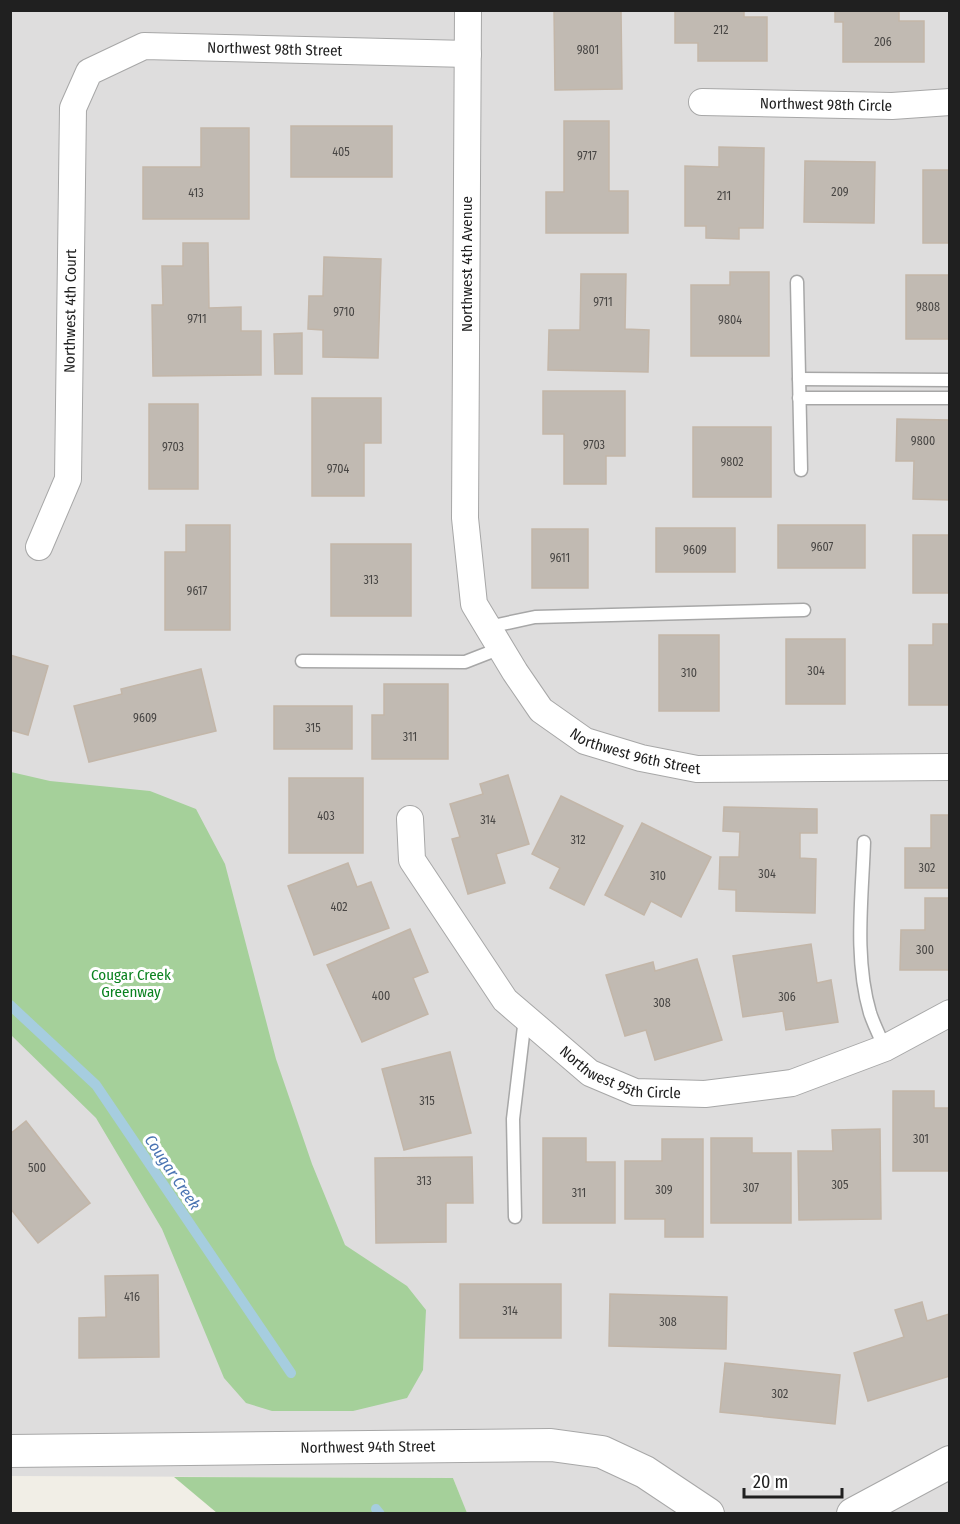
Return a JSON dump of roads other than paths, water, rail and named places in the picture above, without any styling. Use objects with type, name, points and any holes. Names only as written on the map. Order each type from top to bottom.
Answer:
[{"type":"street","name":"Northwest 4th Avenue","points":[[465,518],[468,10]]},
{"type":"street","name":"Northwest 98th Street","points":[[89,72],[144,45],[468,54]]},
{"type":"street","name":"Northwest 4th Court","points":[[39,547],[68,479],[73,108],[89,72]]},
{"type":"street","name":"Northwest 98th Circle","points":[[702,102],[892,106],[950,102]]},
{"type":"street","name":"Northwest 96th Street","points":[[465,518],[474,604],[541,710],[585,741],[642,758],[697,769],[950,767]]},
{"type":"street","name":"Northwest 95th Circle","points":[[410,819],[412,860],[505,1000],[590,1073],[635,1092],[705,1094],[792,1083],[885,1048],[950,1013]]},
{"type":"street","name":"Northwest 94th Street","points":[[10,1451],[551,1444],[602,1452],[645,1472],[708,1514]]},
{"type":"street","points":[[865,1511],[950,1462]]},
{"type":"lane","points":[[797,282],[801,470]]},
{"type":"lane","points":[[799,379],[950,380]]},
{"type":"lane","points":[[799,398],[950,398]]},
{"type":"lane","points":[[302,661],[465,662],[495,637],[536,617],[804,610]]},
{"type":"lane","points":[[864,842],[860,930],[862,974],[871,1015],[885,1048]]},
{"type":"lane","points":[[515,1217],[513,1119],[525,1018]]},
{"type":"waterway","name":"Cougar Creek","points":[[10,1005],[96,1085],[291,1373]]},
{"type":"waterway","name":"Cougar Creek","points":[[376,1509],[380,1514]]},
{"type":"park label","name":"Cougar Creek Greenway","points":[[131,984]]}]
